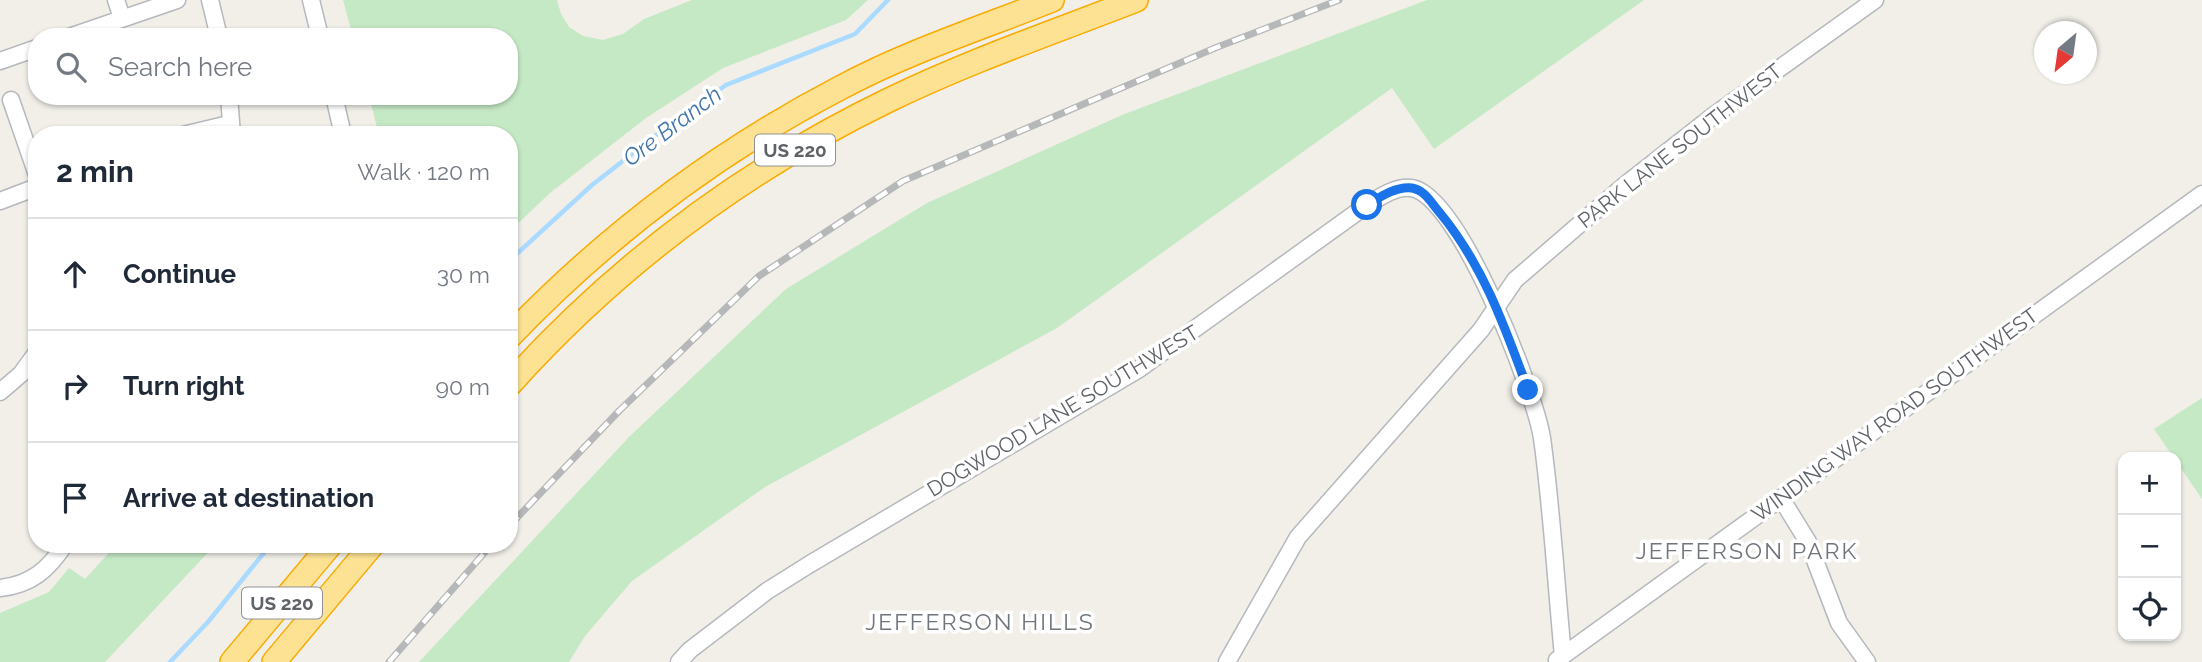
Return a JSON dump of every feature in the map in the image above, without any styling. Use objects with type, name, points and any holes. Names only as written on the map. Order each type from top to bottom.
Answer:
[{"type":"highway","name":"US 220","points":[[518,328],[575,273],[634,223],[726,155],[842,87],[897,61],[1052,0]]},
{"type":"highway","name":"US 220","points":[[518,376],[611,282],[718,198],[773,162],[891,99],[1136,0]]},
{"type":"highway","name":"US 220","points":[[232,662],[323,553]]},
{"type":"highway","name":"US 220","points":[[274,662],[365,553]]},
{"type":"street","points":[[116,0],[121,18]]},
{"type":"street","points":[[94,28],[177,0]]},
{"type":"street","points":[[211,0],[217,28]]},
{"type":"street","points":[[311,0],[318,28]]},
{"type":"street","name":"PARK LANE SOUTHWEST","points":[[1227,662],[1298,537],[1464,350],[1515,280],[1625,185],[1713,116],[1875,0]]},
{"type":"street","points":[[0,61],[28,51]]},
{"type":"street","points":[[11,100],[28,149]]},
{"type":"street","points":[[230,105],[231,126]]},
{"type":"street","points":[[336,105],[341,126]]},
{"type":"street","name":"DOGWOOD LANE SOUTHWEST","points":[[679,662],[690,650],[767,591],[1139,369],[1380,197],[1399,189],[1411,188],[1426,195],[1455,231],[1496,305],[1537,416],[1542,438],[1559,659]]},
{"type":"street","points":[[0,201],[28,190]]},
{"type":"street","name":"WINDING WAY ROAD SOUTHWEST","points":[[1559,659],[2202,194]]},
{"type":"street","points":[[0,392],[28,364]]},
{"type":"street","points":[[1782,498],[1808,542],[1839,623],[1867,662]]},
{"type":"street","points":[[0,588],[13,586],[42,573],[58,553]]},
{"type":"green space","points":[[343,0],[557,0],[569,27],[583,36],[603,40],[623,34],[644,19],[692,0],[868,0],[846,20],[723,68],[646,118],[550,193],[518,223],[518,126],[377,126],[371,105],[518,105],[518,28],[351,28]]},
{"type":"green space","points":[[1427,0],[1644,0],[1434,149],[1392,88],[1057,328],[765,487],[632,581],[585,636],[569,662],[419,662],[630,436],[786,289],[927,203],[1122,115]]},
{"type":"green space","points":[[2202,398],[2202,499],[2181,468],[2181,452],[2170,452],[2154,429]]},
{"type":"green space","points":[[109,553],[208,553],[105,662],[0,662],[0,613],[49,592],[69,568],[85,579]]},
{"type":"waterway","name":"Ore Branch","points":[[518,253],[592,185],[726,85],[855,34],[888,0]]},
{"type":"waterway","name":"Ore Branch","points":[[170,662],[208,622],[264,553]]},
{"type":"railway","points":[[518,517],[619,411],[759,276],[903,181],[1215,48],[1339,0]]},
{"type":"railway","points":[[389,662],[484,553]]},
{"type":"district","name":"JEFFERSON PARK","points":[[1747,551]]},
{"type":"district","name":"JEFFERSON HILLS","points":[[980,622]]},
{"type":"route","points":[[1367,205],[1399,189],[1411,188],[1426,195],[1455,231],[1479,269],[1496,305],[1528,390]]}]
